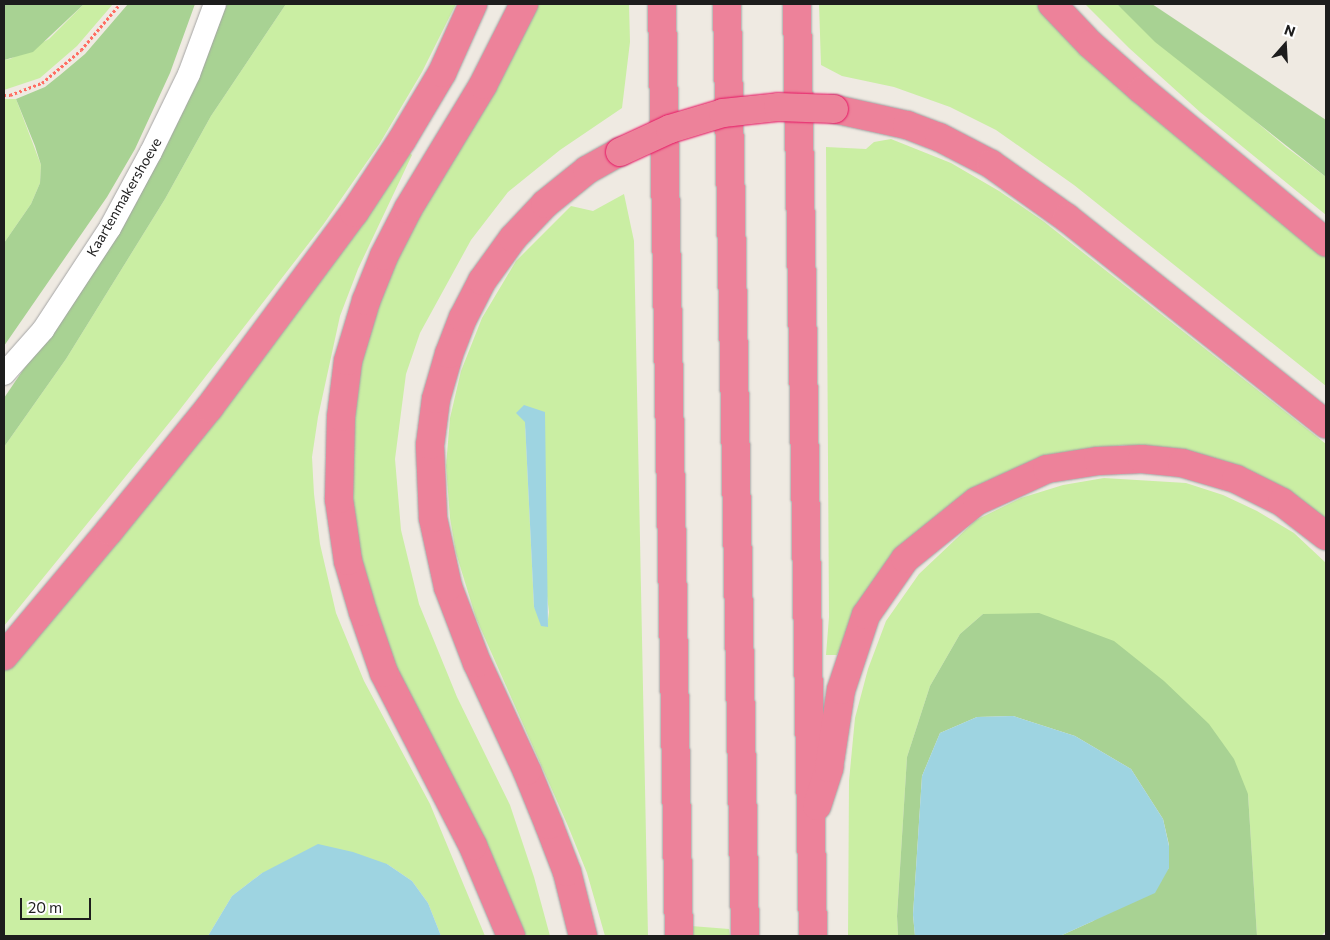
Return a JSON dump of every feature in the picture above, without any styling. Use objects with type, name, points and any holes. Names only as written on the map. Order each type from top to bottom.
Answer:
[{"type":"highway","points":[[4,656],[209,408],[354,213],[402,140],[442,73],[473,4]]},
{"type":"highway","points":[[511,936],[473,846],[384,673],[348,561],[339,499],[341,418],[348,361],[366,301],[384,256],[408,209],[483,85],[524,4]]},
{"type":"highway","points":[[662,4],[679,936]]},
{"type":"highway","points":[[727,4],[745,936]]},
{"type":"highway","points":[[797,4],[813,936]]},
{"type":"highway","points":[[1052,4],[1090,44],[1142,90],[1326,242]]},
{"type":"highway","points":[[583,936],[567,872],[547,818],[477,663],[448,587],[432,512],[430,445],[436,399],[448,354],[463,318],[482,281],[513,238],[545,204],[587,170],[620,152],[670,129],[724,114],[778,107],[834,109],[908,125],[940,137],[991,164],[1067,218],[1326,424]]},
{"type":"highway","points":[[810,827],[829,768],[841,690],[866,615],[905,559],[977,501],[1046,470],[1098,461],[1142,459],[1182,463],[1236,479],[1282,502],[1326,536]]},
{"type":"street","name":"Kaartenmakershoeve","points":[[4,374],[43,330],[110,228],[151,152],[189,74],[215,4]]},
{"type":"path","points":[[4,95],[10,95],[42,83],[81,50],[120,4]]},
{"type":"green space","points":[[4,4],[84,4],[33,52],[4,60]]},
{"type":"green space","points":[[84,4],[113,4],[77,46],[40,78],[4,90],[4,60],[10,59],[49,39]]},
{"type":"green space","points":[[128,4],[195,4],[170,73],[135,149],[107,197],[4,346],[4,243],[31,204],[40,183],[41,165],[16,99],[45,87],[85,54]]},
{"type":"green space","points":[[227,4],[286,4],[211,116],[165,199],[66,359],[4,447],[4,398],[135,205],[185,108]]},
{"type":"green space","points":[[286,4],[456,4],[422,72],[380,143],[323,225],[178,412],[4,626],[4,447],[66,359],[165,199],[211,116]]},
{"type":"green space","points":[[537,4],[629,4],[630,42],[622,108],[560,150],[508,192],[471,240],[420,333],[406,374],[395,459],[401,530],[419,604],[457,697],[510,805],[534,877],[550,936],[526,936],[510,900],[397,676],[369,607],[352,524],[349,434],[361,360],[379,292],[426,199]]},
{"type":"green space","points":[[819,4],[1038,4],[1082,50],[1326,253],[1326,386],[1074,185],[996,130],[950,107],[894,87],[842,76],[821,65]]},
{"type":"green space","points":[[1085,4],[1117,4],[1286,147],[1326,177],[1326,215],[1200,112],[1129,48]]},
{"type":"green space","points":[[1117,4],[1152,4],[1326,120],[1326,177],[1155,42]]},
{"type":"green space","points":[[4,99],[16,99],[41,165],[40,183],[31,204],[4,243]]},
{"type":"green space","points":[[891,139],[951,163],[999,191],[1043,221],[1326,444],[1326,523],[1186,453],[1123,445],[1063,455],[1005,473],[970,493],[854,617],[837,655],[826,655],[829,617],[826,147],[866,149],[874,142]]},
{"type":"green space","points":[[407,150],[412,155],[358,269],[340,316],[318,417],[312,457],[314,494],[320,544],[336,613],[364,681],[430,804],[485,936],[441,936],[428,903],[412,881],[387,864],[262,873],[232,896],[208,936],[4,936],[4,670],[115,538]]},
{"type":"green space","points":[[624,194],[634,241],[648,936],[605,936],[587,873],[568,826],[476,618],[456,553],[450,518],[446,466],[450,418],[461,371],[482,318],[516,261],[571,206],[593,211]],"holes":[[[525,422],[549,612],[547,627],[534,607]]]},
{"type":"green space","points":[[1104,478],[1186,483],[1223,495],[1257,511],[1294,533],[1326,563],[1326,931],[1321,936],[1257,936],[1248,794],[983,614],[960,634],[930,686],[907,757],[897,916],[898,936],[848,936],[849,781],[855,718],[868,669],[886,621],[919,574],[976,520],[1021,498],[1063,485]]},
{"type":"green space","points":[[1039,613],[1114,641],[1164,681],[1209,724],[1234,759],[1248,794],[1257,936],[1060,936],[1093,921],[1169,868],[1169,845],[1163,819],[1131,769],[1075,736],[1013,716],[977,717],[940,733],[922,776],[913,915],[915,936],[898,936],[897,916],[907,757],[930,686],[960,634],[983,614]]},
{"type":"green space","points":[[691,926],[729,929],[730,936],[691,936]]},
{"type":"water","points":[[524,405],[545,412],[548,627],[541,626],[534,607],[525,422],[516,413]]},
{"type":"water","points":[[1013,716],[1075,736],[1131,769],[1163,819],[1169,846],[1169,868],[1155,893],[1060,936],[915,936],[913,915],[922,776],[940,733],[977,717]]},
{"type":"water","points":[[318,844],[353,852],[387,864],[412,881],[428,903],[441,936],[208,936],[232,896],[262,873]]}]
